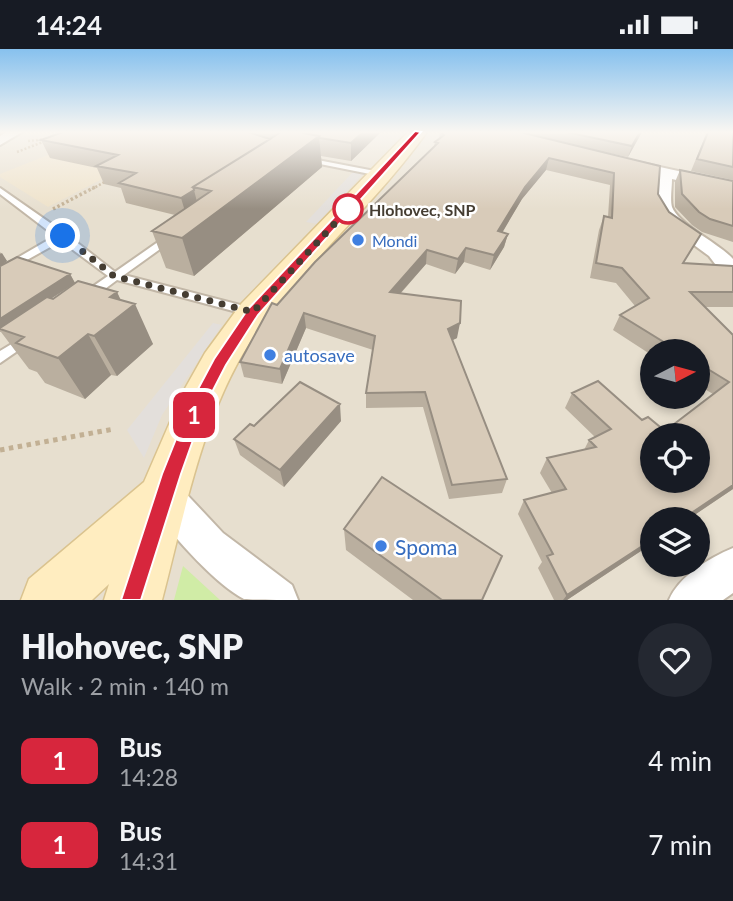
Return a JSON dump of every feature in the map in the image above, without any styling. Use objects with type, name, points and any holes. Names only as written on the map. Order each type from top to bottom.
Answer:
[{"type":"main road","points":[[133,600],[165,496],[198,404],[219,363],[253,312],[395,158]]},
{"type":"main road","points":[[50,600],[165,496]]},
{"type":"street","points":[[612,161],[733,187]]},
{"type":"street","points":[[665,172],[663,206],[670,219],[716,252],[733,272]]},
{"type":"street","points":[[165,496],[210,546],[277,600]]},
{"type":"street","points":[[690,600],[733,568]]},
{"type":"lane","points":[[301,158],[380,174]]},
{"type":"lane","points":[[0,190],[114,276],[253,312]]},
{"type":"lane","points":[[73,306],[179,231]]},
{"type":"lane","points":[[0,272],[63,236]]},
{"type":"lane","points":[[0,358],[41,329]]},
{"type":"path","points":[[53,209],[115,177]]},
{"type":"path","points":[[0,450],[114,429]]},
{"type":"shaded area","points":[[0,158],[733,158],[733,600],[0,600]]},
{"type":"shaded area","points":[[41,158],[143,158],[48,207],[0,177],[0,174]]},
{"type":"shaded area","points":[[353,172],[363,174],[317,224],[306,222]]},
{"type":"shaded area","points":[[213,323],[222,325],[162,415],[144,458],[127,430]]},
{"type":"green space","points":[[183,566],[220,600],[174,600]]},
{"type":"building","points":[[113,158],[240,158],[193,187],[194,190],[181,198],[119,183],[136,173],[96,166]]},
{"type":"building","points":[[240,158],[290,158],[182,238],[152,231],[211,191],[193,187]]},
{"type":"building","points":[[423,158],[626,158],[660,166],[658,194],[669,212],[701,234],[683,263],[733,266],[733,292],[690,292],[733,335],[733,485],[700,507],[640,507],[640,547],[567,595],[547,556],[553,554],[524,500],[566,489],[547,458],[596,447],[589,440],[611,429],[572,393],[598,381],[642,420],[648,417],[655,423],[640,423],[640,493],[710,493],[710,423],[675,423],[694,409],[710,409],[710,397],[729,382],[710,370],[710,339],[659,339],[620,315],[649,298],[622,268],[596,263],[604,216],[612,218],[614,173],[549,158],[525,187],[498,231],[508,234],[494,255],[466,248],[458,259],[427,250],[390,292],[461,301],[460,323],[448,329],[507,479],[452,485],[425,392],[366,393],[375,336],[304,313],[280,369],[240,362],[272,303],[277,305],[315,262]]},
{"type":"building","points":[[733,158],[733,167],[697,159]]},
{"type":"building","points":[[680,170],[733,181],[733,226],[710,219],[699,212],[682,194]]},
{"type":"building","points":[[17,257],[70,274],[0,319],[0,266]]},
{"type":"building","points":[[78,281],[117,292],[110,297],[135,304],[94,336],[88,334],[58,358],[16,343],[24,337],[0,329],[47,297],[53,299]]},
{"type":"building","points":[[300,382],[340,404],[280,470],[234,439],[250,424],[254,426]]},
{"type":"building","points":[[382,477],[502,556],[482,600],[442,600],[344,529]]},
{"type":"bus line","name":"1","points":[[133,600],[172,474],[198,404],[219,363],[253,312],[394,158]]},
{"type":"place","name":"Hlohovec, SNP","points":[[348,209]]},
{"type":"place","name":"Mondi","points":[[358,240]]},
{"type":"place","name":"autosave","points":[[270,355]]},
{"type":"place","name":"Spoma","points":[[381,546]]},
{"type":"route","points":[[63,236],[114,276],[253,312],[348,209]]}]
